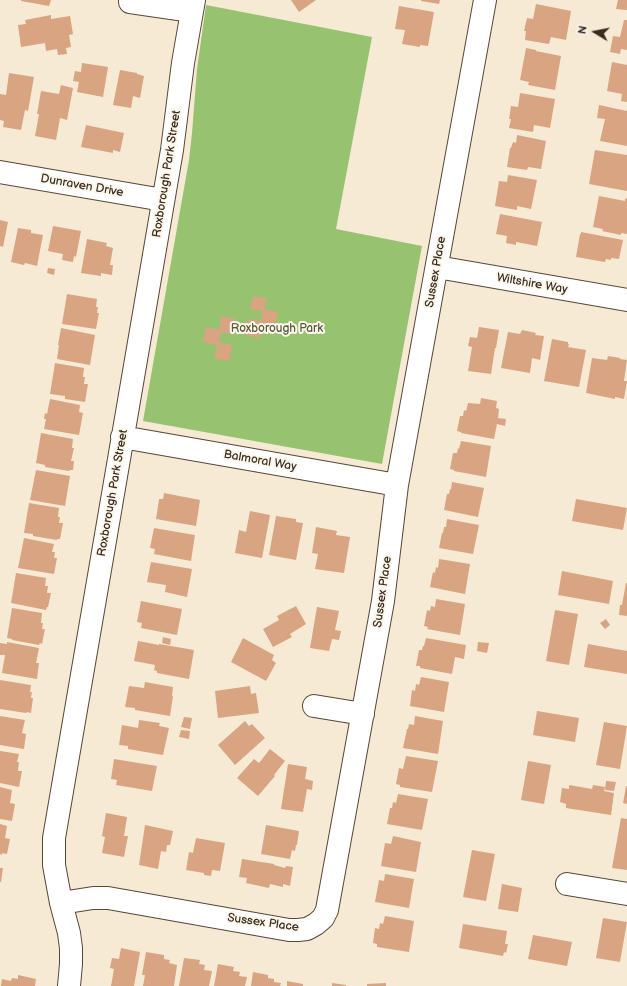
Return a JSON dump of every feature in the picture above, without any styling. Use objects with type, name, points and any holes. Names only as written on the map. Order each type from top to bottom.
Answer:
[{"type":"street","name":"Sussex Place","points":[[61,903],[93,898],[108,898],[290,930],[307,929],[323,918],[328,910],[383,601],[397,485],[485,0]]},
{"type":"street","points":[[130,2],[193,6]]},
{"type":"street","name":"Roxborough Park Street","points":[[69,986],[71,948],[54,865],[54,838],[172,150],[183,63],[193,6]]},
{"type":"street","name":"Dunraven Drive","points":[[0,172],[163,200]]},
{"type":"street","name":"Wiltshire Way","points":[[436,267],[627,300]]},
{"type":"street","name":"Balmoral Way","points":[[122,437],[397,485]]},
{"type":"street","points":[[314,706],[363,714]]},
{"type":"street","points":[[567,884],[627,894]]},
{"type":"green space","name":"Roxborough Park","points":[[206,5],[372,37],[336,229],[422,246],[382,464],[143,421],[189,160],[197,69]]},
{"type":"building","points":[[21,0],[51,0],[49,6]]},
{"type":"building","points":[[291,0],[316,0],[299,12]]},
{"type":"building","points":[[421,0],[440,0],[439,4]]},
{"type":"building","points":[[618,0],[627,0],[627,10],[616,9]]},
{"type":"building","points":[[536,4],[571,11],[566,40],[551,37],[549,44],[525,40],[526,31],[524,31],[527,18],[533,19]]},
{"type":"building","points":[[399,6],[434,12],[428,46],[420,45],[420,47],[402,44],[405,30],[395,29]]},
{"type":"building","points":[[51,15],[51,19],[70,16],[73,34],[69,35],[71,47],[66,48],[67,54],[58,55],[57,49],[46,51],[45,43],[21,47],[18,25],[26,24],[25,20]]},
{"type":"building","points":[[624,20],[627,20],[627,50],[621,49],[620,54],[610,52],[613,36],[620,37]]},
{"type":"building","points":[[526,48],[561,56],[555,90],[528,85],[529,82],[520,80]]},
{"type":"building","points":[[612,62],[627,65],[627,102],[621,101],[622,94],[607,91]]},
{"type":"building","points":[[82,63],[108,67],[103,97],[77,92],[79,82],[73,81],[75,71],[81,72]]},
{"type":"building","points":[[120,70],[137,73],[144,76],[140,98],[133,96],[131,108],[113,105]]},
{"type":"building","points":[[9,73],[34,77],[28,111],[25,110],[21,130],[3,127],[4,121],[0,120],[0,94],[6,95]]},
{"type":"building","points":[[61,85],[73,88],[67,120],[60,118],[56,140],[35,136],[41,91],[59,94]]},
{"type":"building","points":[[520,93],[555,99],[550,128],[534,125],[533,132],[509,128],[511,106],[518,107]]},
{"type":"building","points":[[599,105],[627,111],[627,146],[600,141],[605,119],[597,118]]},
{"type":"building","points":[[86,125],[124,133],[120,152],[113,150],[113,153],[81,147]]},
{"type":"building","points":[[517,135],[546,141],[541,169],[528,167],[527,170],[507,167],[510,148],[513,142],[516,143]]},
{"type":"building","points":[[595,150],[627,155],[627,191],[589,184]]},
{"type":"building","points":[[508,175],[537,180],[531,209],[517,206],[517,210],[495,206],[499,181],[507,182]]},
{"type":"building","points":[[599,196],[625,201],[625,198],[627,199],[627,234],[621,233],[621,235],[602,231],[603,229],[593,227]]},
{"type":"building","points":[[500,214],[542,222],[537,246],[516,242],[516,245],[506,243],[507,236],[496,234]]},
{"type":"building","points":[[0,220],[8,222],[3,247],[0,246]]},
{"type":"building","points":[[53,226],[81,231],[76,257],[74,256],[73,262],[62,260],[63,254],[48,251]]},
{"type":"building","points":[[18,228],[31,230],[31,233],[43,235],[37,266],[11,262]]},
{"type":"building","points":[[581,232],[623,240],[619,259],[606,259],[605,262],[576,257]]},
{"type":"building","points":[[87,239],[107,243],[106,246],[113,248],[110,265],[113,265],[112,275],[101,273],[101,276],[81,273]]},
{"type":"building","points":[[48,268],[55,269],[54,275],[47,273]]},
{"type":"building","points":[[67,294],[97,299],[96,307],[98,307],[97,313],[99,313],[96,329],[62,324]]},
{"type":"building","points":[[253,296],[267,298],[264,309],[278,312],[275,328],[262,325],[260,338],[245,335],[248,319],[261,321],[262,311],[250,309]]},
{"type":"building","points":[[221,316],[236,319],[233,334],[221,332],[219,342],[232,345],[229,361],[214,358],[217,345],[203,342],[206,327],[219,330]]},
{"type":"building","points":[[479,327],[499,330],[491,374],[468,371],[472,347],[468,346],[470,337],[477,338]]},
{"type":"building","points":[[61,328],[95,335],[90,365],[57,359]]},
{"type":"building","points":[[522,330],[536,333],[535,335],[544,336],[540,360],[532,358],[530,373],[501,368],[508,332],[520,334]]},
{"type":"building","points":[[552,339],[568,342],[568,347],[586,350],[579,387],[544,381]]},
{"type":"building","points":[[608,356],[627,360],[624,381],[627,381],[624,399],[615,397],[615,399],[586,393],[592,358],[607,360]]},
{"type":"building","points":[[55,363],[84,368],[84,384],[88,384],[85,402],[65,399],[65,396],[50,394]]},
{"type":"building","points":[[481,398],[497,401],[496,408],[499,409],[498,418],[506,419],[505,426],[497,424],[494,439],[457,431],[460,416],[463,416],[464,410],[466,411],[468,403],[480,404]]},
{"type":"building","points":[[50,399],[80,405],[79,412],[83,413],[79,435],[44,429],[46,419],[44,419],[45,413],[47,414]]},
{"type":"building","points":[[41,433],[73,439],[72,448],[74,448],[71,461],[74,461],[73,470],[69,471],[45,467],[45,465],[36,463]]},
{"type":"building","points":[[461,441],[491,446],[486,477],[450,469],[453,453],[457,453]]},
{"type":"building","points":[[36,470],[70,476],[65,506],[30,500]]},
{"type":"building","points":[[452,482],[484,488],[478,517],[444,510],[447,494],[449,494]]},
{"type":"building","points":[[164,493],[200,500],[196,526],[156,519],[159,499],[163,499]]},
{"type":"building","points":[[576,499],[627,508],[623,530],[572,521]]},
{"type":"building","points":[[29,503],[59,508],[59,523],[63,523],[60,539],[57,540],[33,536],[33,534],[24,533]]},
{"type":"building","points":[[250,511],[270,515],[262,558],[235,553],[239,530],[246,532]]},
{"type":"building","points":[[276,516],[296,519],[296,522],[303,523],[296,560],[269,555]]},
{"type":"building","points":[[447,519],[479,525],[473,554],[439,548]]},
{"type":"building","points":[[316,527],[337,531],[336,535],[350,537],[344,573],[315,569],[318,554],[312,553]]},
{"type":"building","points":[[154,528],[195,535],[191,561],[154,554],[155,549],[150,548]]},
{"type":"building","points":[[24,538],[54,544],[52,552],[55,552],[54,558],[57,558],[54,574],[18,568]]},
{"type":"building","points":[[439,559],[470,564],[465,594],[430,587],[433,572],[435,573],[436,567],[438,568]]},
{"type":"building","points":[[151,562],[192,569],[187,597],[165,592],[166,585],[147,582]]},
{"type":"building","points":[[562,571],[613,581],[609,604],[558,595]]},
{"type":"building","points":[[16,573],[46,578],[45,586],[48,586],[47,593],[51,593],[46,610],[11,603]]},
{"type":"building","points":[[627,583],[627,616],[619,615]]},
{"type":"building","points":[[436,599],[465,604],[460,635],[427,629],[428,627],[424,626],[427,610],[430,611],[431,606],[435,607]]},
{"type":"building","points":[[141,601],[182,609],[177,635],[141,628],[142,623],[137,622]]},
{"type":"building","points":[[296,606],[306,624],[290,634],[292,637],[273,647],[263,629],[279,620],[277,616]]},
{"type":"building","points":[[317,607],[339,611],[335,630],[341,631],[339,640],[332,639],[329,651],[310,648]]},
{"type":"building","points":[[12,608],[42,613],[42,629],[45,629],[42,644],[40,643],[39,645],[7,638]]},
{"type":"building","points":[[555,610],[578,614],[569,665],[546,661]]},
{"type":"building","points":[[606,619],[610,625],[605,629],[600,623]]},
{"type":"building","points":[[163,637],[171,639],[170,645],[162,643]]},
{"type":"building","points":[[243,638],[274,655],[272,660],[276,663],[266,681],[231,662]]},
{"type":"building","points":[[426,638],[466,645],[464,659],[455,657],[452,674],[416,666],[419,650],[422,650]]},
{"type":"building","points":[[138,641],[194,650],[189,679],[157,673],[157,671],[154,670],[155,665],[134,661]]},
{"type":"building","points":[[7,642],[39,648],[36,663],[39,663],[37,679],[2,673],[5,655],[0,655],[0,643],[7,644]]},
{"type":"building","points":[[478,642],[489,643],[487,653],[477,651]]},
{"type":"building","points":[[588,644],[627,651],[627,674],[584,667]]},
{"type":"building","points":[[421,677],[449,682],[444,712],[410,706],[412,690],[415,691],[416,684],[419,685]]},
{"type":"building","points":[[0,680],[31,685],[30,692],[32,692],[31,698],[33,698],[31,713],[0,709]]},
{"type":"building","points":[[145,682],[173,687],[170,716],[125,707],[129,686],[144,688]]},
{"type":"building","points":[[250,686],[251,694],[256,693],[259,713],[218,718],[215,691]]},
{"type":"building","points":[[537,711],[579,718],[575,742],[533,735]]},
{"type":"building","points":[[0,716],[25,720],[22,733],[26,734],[24,749],[0,745]]},
{"type":"building","points":[[415,716],[443,721],[438,754],[403,748],[407,729],[409,724],[414,725]]},
{"type":"building","points":[[184,717],[192,718],[190,729],[181,727]]},
{"type":"building","points":[[139,720],[160,723],[159,726],[169,728],[163,755],[128,749],[128,746],[119,745],[122,725],[138,728]]},
{"type":"building","points":[[245,721],[249,726],[252,724],[265,738],[235,765],[218,745]]},
{"type":"building","points":[[604,722],[627,726],[620,769],[596,765]]},
{"type":"building","points":[[181,730],[190,731],[189,739],[179,737]]},
{"type":"building","points":[[270,749],[285,761],[274,775],[275,776],[258,796],[237,778],[254,759],[259,763]]},
{"type":"building","points":[[0,751],[19,754],[17,762],[19,762],[18,771],[22,771],[19,787],[0,783]]},
{"type":"building","points":[[406,756],[438,761],[432,792],[400,787],[400,785],[396,784],[399,768],[403,769]]},
{"type":"building","points":[[114,759],[157,766],[152,791],[116,785],[117,780],[111,779]]},
{"type":"building","points":[[528,761],[551,765],[544,804],[521,800]]},
{"type":"building","points":[[288,764],[307,767],[305,779],[313,781],[312,790],[307,789],[303,812],[281,809]]},
{"type":"building","points":[[606,781],[616,782],[614,791],[605,790]]},
{"type":"building","points":[[569,785],[592,789],[593,785],[605,787],[604,791],[614,793],[611,815],[566,808],[566,804],[560,802],[562,788],[569,789]]},
{"type":"building","points":[[627,786],[627,804],[623,803]]},
{"type":"building","points":[[0,787],[12,790],[10,803],[15,804],[12,821],[0,819]]},
{"type":"building","points":[[398,794],[428,799],[422,830],[387,824],[390,808],[392,808],[393,802],[396,803]]},
{"type":"building","points":[[106,813],[127,817],[124,836],[128,836],[124,857],[102,853],[105,837],[102,836]]},
{"type":"building","points":[[621,818],[627,819],[627,870],[612,868]]},
{"type":"building","points":[[0,824],[7,826],[5,838],[10,839],[7,854],[2,853],[2,855],[0,854]]},
{"type":"building","points":[[145,825],[173,831],[170,845],[167,845],[166,852],[161,851],[158,869],[139,865]]},
{"type":"building","points":[[266,825],[299,831],[297,845],[295,851],[292,850],[290,859],[261,854]]},
{"type":"building","points":[[393,836],[421,842],[416,872],[381,866],[385,843],[391,844]]},
{"type":"building","points":[[196,838],[225,843],[220,871],[212,870],[211,876],[204,875],[204,873],[186,870],[189,852],[193,853]]},
{"type":"building","points":[[472,850],[495,854],[486,901],[463,897]]},
{"type":"building","points":[[242,859],[274,864],[285,868],[286,866],[293,867],[290,886],[283,884],[283,887],[270,884],[269,888],[246,883],[247,878],[239,877]]},
{"type":"building","points":[[0,868],[3,868],[1,882],[0,882]]},
{"type":"building","points":[[385,874],[414,879],[409,908],[375,902],[379,880],[384,881]]},
{"type":"building","points":[[502,884],[522,888],[518,912],[498,909]]},
{"type":"building","points":[[385,916],[414,921],[409,952],[377,947],[377,944],[373,943],[375,928],[379,929],[380,923],[383,924]]},
{"type":"building","points":[[603,918],[627,922],[620,962],[596,958]]},
{"type":"building","points":[[463,924],[507,931],[505,944],[508,944],[506,953],[504,952],[503,956],[459,948]]},
{"type":"building","points":[[533,935],[572,942],[567,966],[528,959]]},
{"type":"building","points":[[121,948],[140,952],[134,986],[111,986],[114,969],[110,968],[112,958],[119,959]]},
{"type":"building","points":[[146,952],[164,955],[164,959],[170,960],[169,963],[177,965],[174,986],[143,986],[145,975],[142,975]]},
{"type":"building","points":[[184,958],[200,960],[199,964],[205,965],[204,970],[212,971],[209,986],[179,986]]},
{"type":"building","points":[[218,964],[234,967],[233,971],[240,972],[239,976],[247,977],[245,986],[214,986]]},
{"type":"building","points":[[253,972],[268,975],[268,978],[274,979],[274,982],[281,983],[280,986],[251,986]]},
{"type":"building","points":[[18,975],[36,979],[35,986],[1,986],[2,979],[11,981],[12,978],[18,979]]},
{"type":"building","points":[[287,981],[303,984],[303,986],[287,986]]},
{"type":"building","points":[[332,983],[346,985],[346,986],[332,986]]},
{"type":"building","points":[[386,983],[386,986],[367,986],[367,984]]}]
